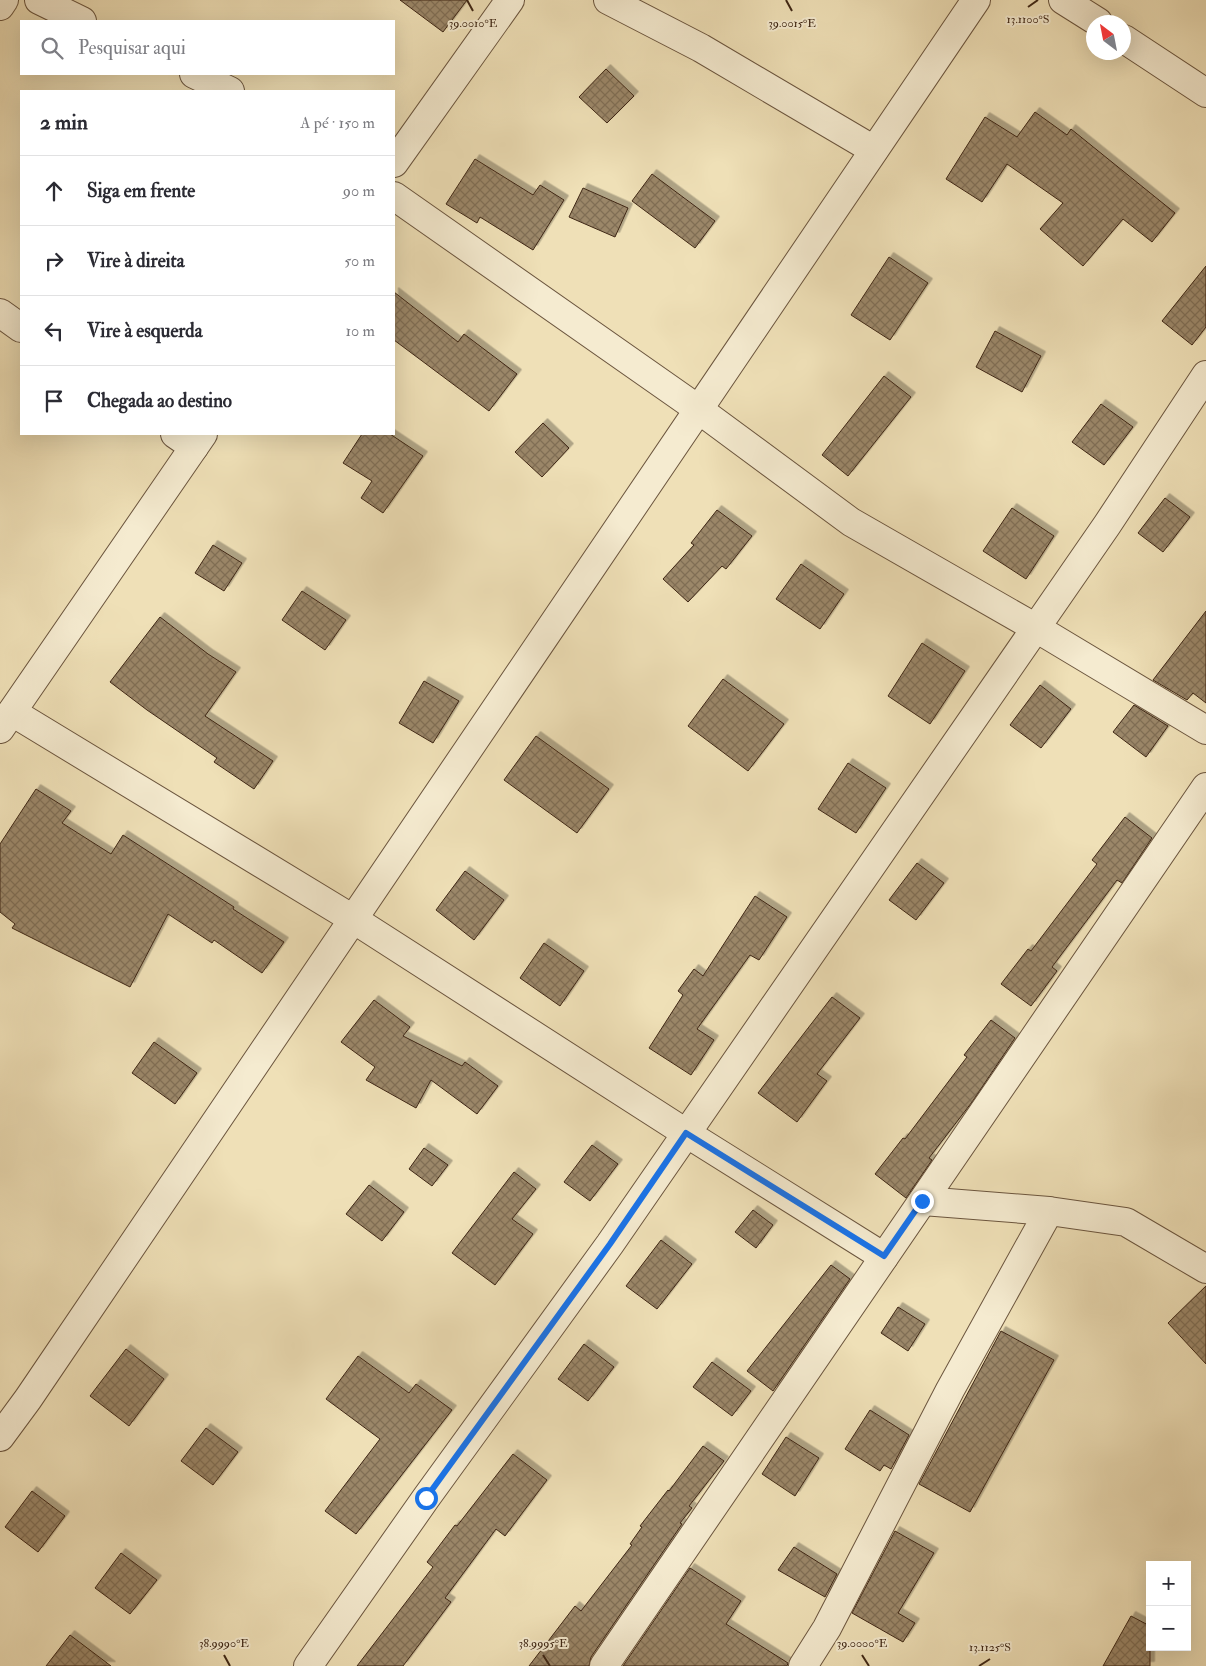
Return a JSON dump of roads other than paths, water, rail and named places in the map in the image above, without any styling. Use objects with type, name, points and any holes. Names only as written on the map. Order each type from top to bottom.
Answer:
[{"type":"street","points":[[0,6],[4,0]]},
{"type":"street","points":[[39,0],[80,20]]},
{"type":"street","points":[[395,162],[510,0]]},
{"type":"street","points":[[608,0],[701,48],[874,150]]},
{"type":"street","points":[[0,1437],[28,1399],[976,0]]},
{"type":"street","points":[[1063,0],[1087,15]]},
{"type":"street","points":[[1131,44],[1206,92]]},
{"type":"street","points":[[196,75],[228,90]]},
{"type":"street","points":[[395,197],[698,409],[851,522],[1036,628],[1206,730]]},
{"type":"street","points":[[0,313],[20,327]]},
{"type":"street","points":[[308,1666],[426,1498],[610,1244],[1107,525],[1206,375]]},
{"type":"street","points":[[191,438],[6,721],[353,919],[686,1133],[884,1256]]},
{"type":"street","points":[[604,1666],[884,1256],[1203,799]]},
{"type":"street","points":[[922,1201],[1049,1211],[1126,1222],[1206,1269]]},
{"type":"street","points":[[803,1666],[827,1628],[950,1390],[1049,1211]]}]
